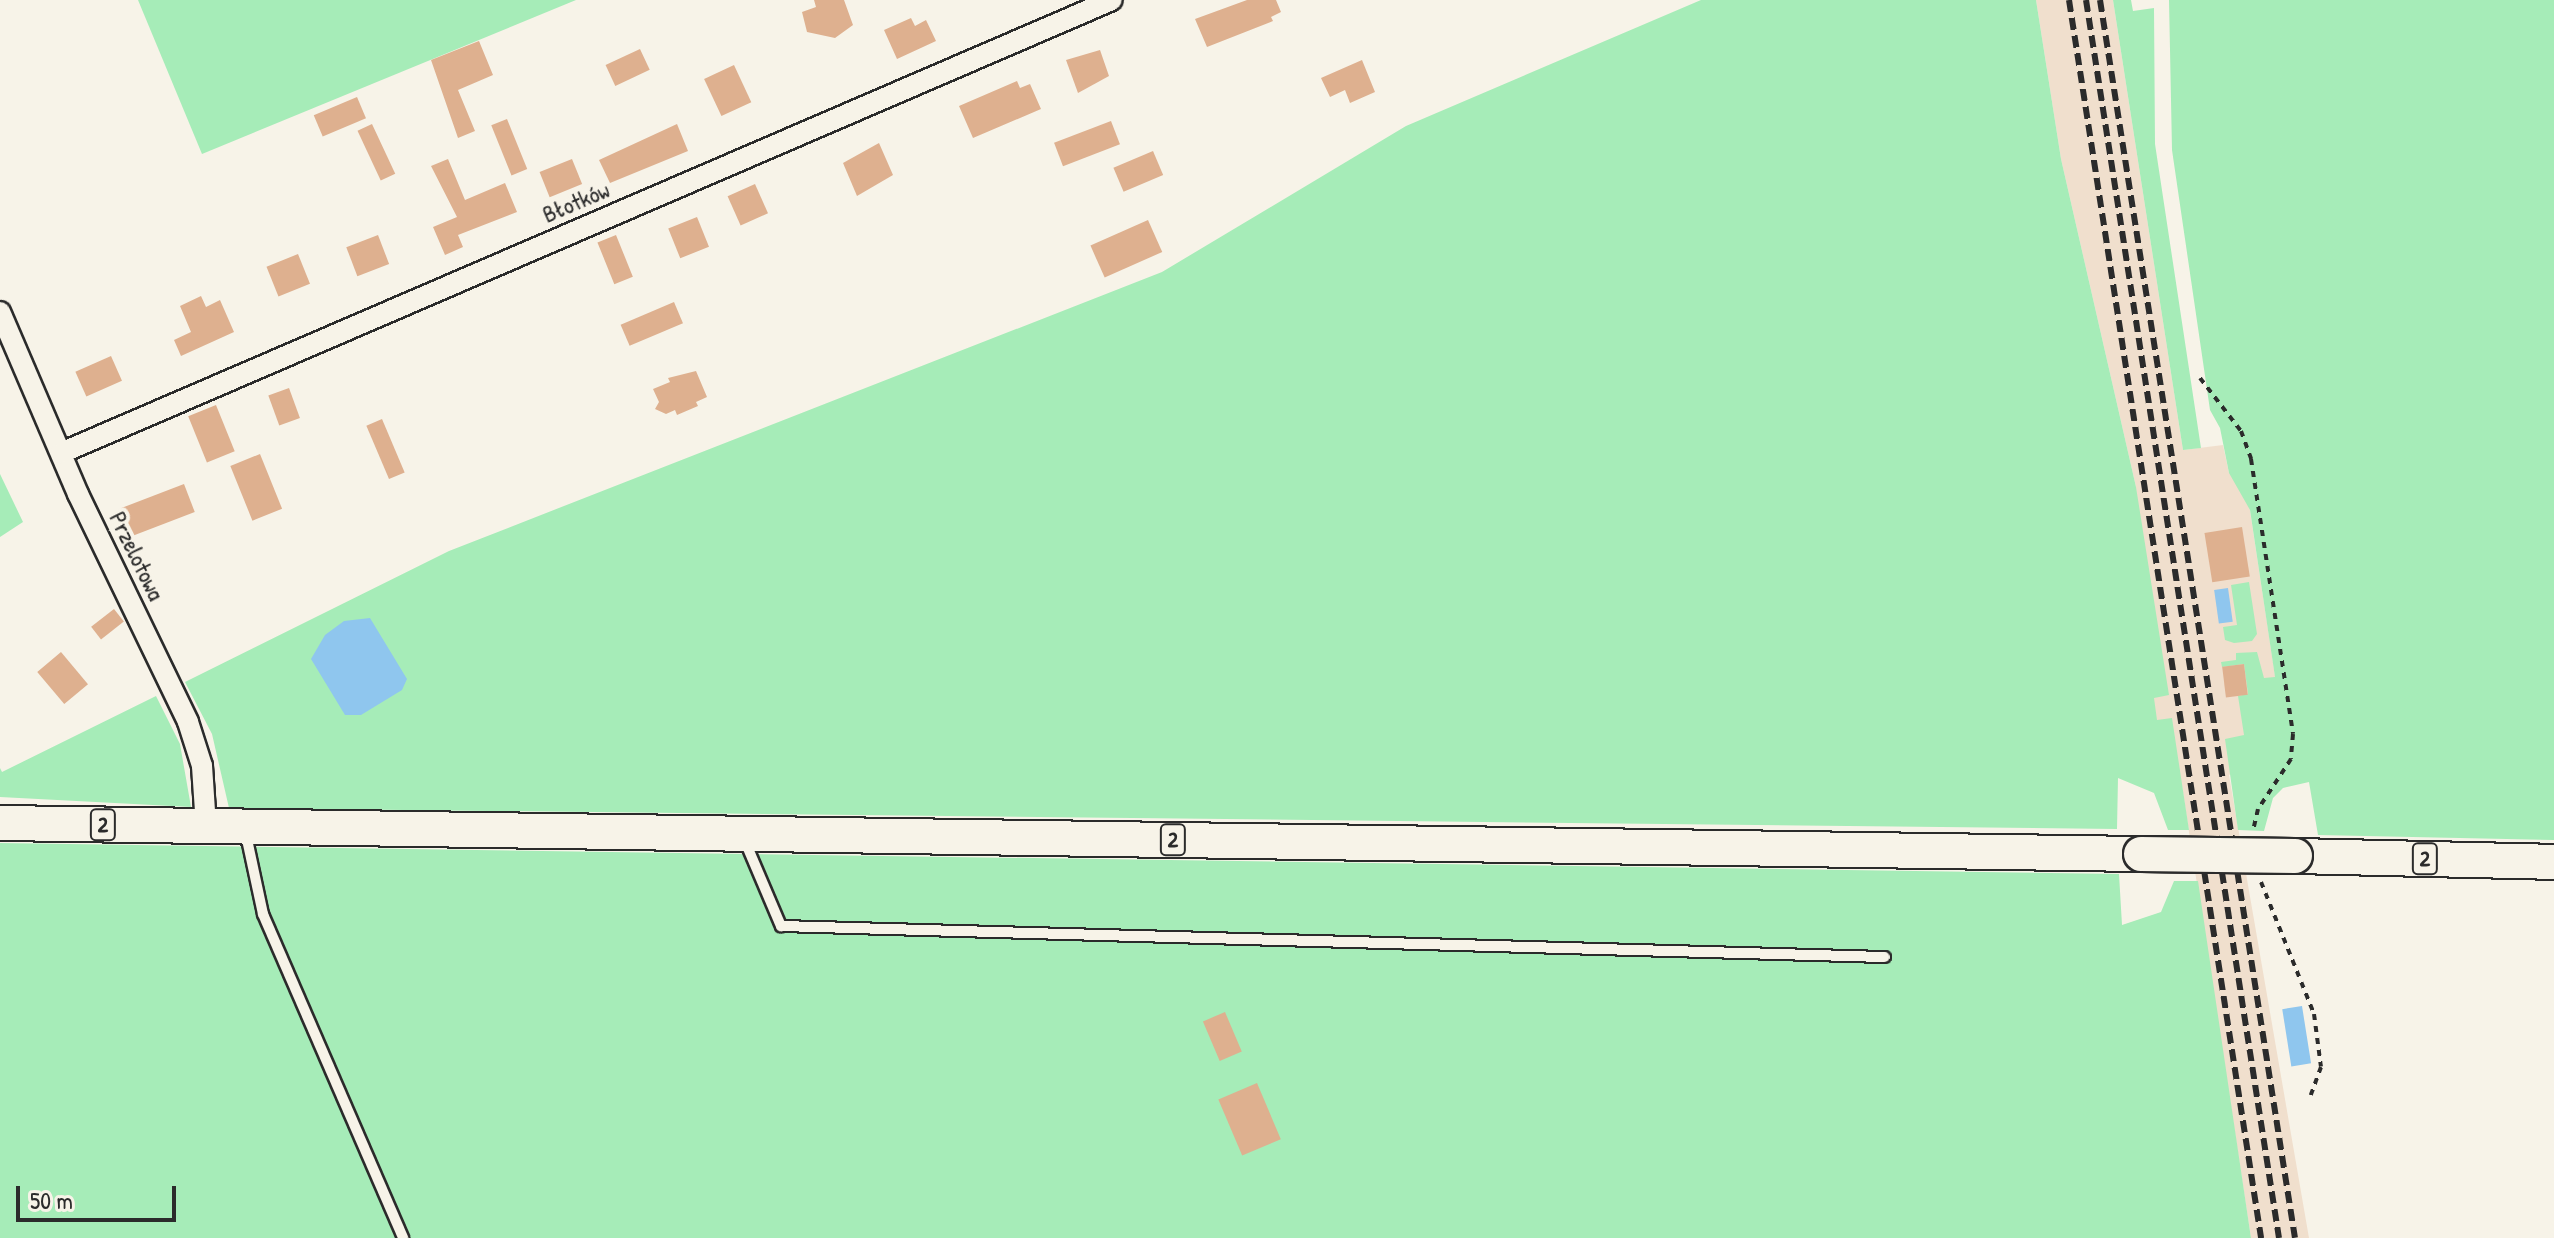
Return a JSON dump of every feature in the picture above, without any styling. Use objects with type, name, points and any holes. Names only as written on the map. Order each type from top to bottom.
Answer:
[{"type":"highway","name":"2","points":[[0,823],[743,837],[2295,856],[2554,862]]},
{"type":"street","name":"Błotków","points":[[61,453],[1112,0]]},
{"type":"street","name":"Przelotowa","points":[[0,312],[61,453],[188,722],[202,766],[206,827]]},
{"type":"lane","points":[[245,828],[263,914],[403,1238]]},
{"type":"lane","points":[[743,837],[781,926],[1885,957]]},
{"type":"path","points":[[2200,378],[2241,431],[2251,459],[2293,734],[2291,759],[2258,809],[2253,840]]},
{"type":"path","points":[[2258,871],[2314,1014],[2321,1067],[2311,1095]]},
{"type":"shaded area","points":[[2036,0],[2113,0],[2183,450],[2223,445],[2229,473],[2244,471],[2285,742],[2229,775],[2309,1238],[2251,1238],[2182,786],[2164,788],[2141,631],[2136,487],[2061,159]]},
{"type":"green space","points":[[138,0],[576,0],[202,154]]},
{"type":"green space","points":[[1701,0],[2036,0],[2061,159],[2136,487],[2169,695],[2154,698],[2157,720],[2172,718],[2189,830],[2168,830],[2154,793],[2118,778],[2117,829],[229,808],[212,734],[185,682],[449,551],[1162,272],[1406,126]]},
{"type":"green space","points":[[2113,0],[2131,0],[2133,11],[2154,8],[2155,144],[2201,448],[2183,450]]},
{"type":"green space","points":[[2169,0],[2554,0],[2554,840],[2318,835],[2309,782],[2283,788],[2273,798],[2264,831],[2238,830],[2225,739],[2244,735],[2238,696],[2248,694],[2244,664],[2222,667],[2221,662],[2236,660],[2236,653],[2257,652],[2264,678],[2275,677],[2250,510],[2229,473],[2220,428],[2210,410],[2172,150]]},
{"type":"green space","points":[[0,474],[23,522],[0,537]]},
{"type":"green space","points":[[2249,582],[2257,634],[2252,641],[2234,643],[2225,640],[2223,627],[2237,625],[2231,585]]},
{"type":"green space","points":[[156,696],[180,744],[191,807],[0,797],[0,768],[2,772]]},
{"type":"green space","points":[[0,843],[2119,874],[2122,925],[2161,912],[2174,881],[2198,881],[2251,1238],[0,1238]]},
{"type":"water","points":[[2228,588],[2233,622],[2219,624],[2214,590]]},
{"type":"water","points":[[370,618],[407,679],[402,690],[361,715],[345,715],[311,659],[325,635],[344,621]]},
{"type":"water","points":[[2302,1006],[2311,1063],[2291,1066],[2282,1009]]},
{"type":"building","points":[[814,0],[844,0],[853,25],[835,38],[807,32],[802,12],[816,7]]},
{"type":"building","points":[[1247,0],[1276,0],[1281,12],[1271,17],[1273,21],[1207,47],[1195,19]]},
{"type":"building","points":[[911,18],[915,26],[926,20],[936,41],[897,59],[884,30]]},
{"type":"building","points":[[479,41],[493,75],[458,90],[475,131],[458,138],[431,60]]},
{"type":"building","points":[[640,49],[650,70],[615,86],[606,65]]},
{"type":"building","points":[[1100,50],[1109,76],[1078,93],[1066,60]]},
{"type":"building","points":[[1362,60],[1375,92],[1350,103],[1345,90],[1330,97],[1321,78]]},
{"type":"building","points":[[734,65],[751,102],[721,116],[704,79]]},
{"type":"building","points":[[1017,81],[1020,88],[1030,84],[1041,109],[973,138],[959,106]]},
{"type":"building","points":[[357,97],[366,118],[323,137],[314,115]]},
{"type":"building","points":[[507,119],[527,169],[511,175],[491,125]]},
{"type":"building","points":[[1111,121],[1120,144],[1063,166],[1054,143]]},
{"type":"building","points":[[372,124],[395,174],[381,181],[357,131]]},
{"type":"building","points":[[677,124],[688,151],[610,183],[599,160]]},
{"type":"building","points":[[879,143],[893,175],[857,196],[843,163]]},
{"type":"building","points":[[1153,151],[1163,175],[1124,192],[1113,168]]},
{"type":"building","points":[[448,159],[465,200],[505,183],[517,212],[458,235],[463,247],[445,255],[433,227],[457,217],[431,166]]},
{"type":"building","points":[[572,159],[582,184],[550,197],[540,172]]},
{"type":"building","points":[[755,184],[768,213],[741,225],[728,196]]},
{"type":"building","points":[[697,217],[709,247],[680,258],[668,229]]},
{"type":"building","points":[[1148,220],[1162,252],[1105,278],[1090,246]]},
{"type":"building","points":[[378,235],[389,264],[357,276],[346,247]]},
{"type":"building","points":[[616,235],[633,277],[614,284],[597,242]]},
{"type":"building","points":[[298,254],[310,284],[278,296],[266,267]]},
{"type":"building","points":[[201,296],[206,307],[220,300],[234,332],[181,356],[174,340],[191,332],[180,306]]},
{"type":"building","points":[[674,302],[683,323],[630,346],[621,325]]},
{"type":"building","points":[[111,356],[122,381],[86,397],[75,372]]},
{"type":"building","points":[[696,371],[707,397],[696,402],[698,406],[677,415],[675,410],[666,414],[655,409],[659,402],[653,389],[670,382],[668,378]]},
{"type":"building","points":[[289,388],[300,418],[279,426],[268,396]]},
{"type":"building","points":[[216,405],[235,451],[207,463],[188,416]]},
{"type":"building","points":[[382,419],[405,472],[389,479],[366,426]]},
{"type":"building","points":[[260,454],[282,509],[252,521],[230,466]]},
{"type":"building","points":[[184,484],[195,512],[132,536],[121,508]]},
{"type":"building","points":[[2242,527],[2250,576],[2212,582],[2204,533]]},
{"type":"building","points":[[114,609],[124,622],[101,639],[91,627]]},
{"type":"building","points":[[61,652],[88,684],[64,704],[37,672]]},
{"type":"building","points":[[2244,664],[2248,695],[2226,697],[2222,667]]},
{"type":"building","points":[[1225,1012],[1242,1052],[1220,1061],[1203,1021]]},
{"type":"building","points":[[1257,1083],[1281,1139],[1242,1156],[1218,1099]]},
{"type":"railway","points":[[2069,0],[2261,1238]]},
{"type":"railway","points":[[2086,0],[2279,1238]]},
{"type":"railway","points":[[2100,0],[2295,1238]]}]
